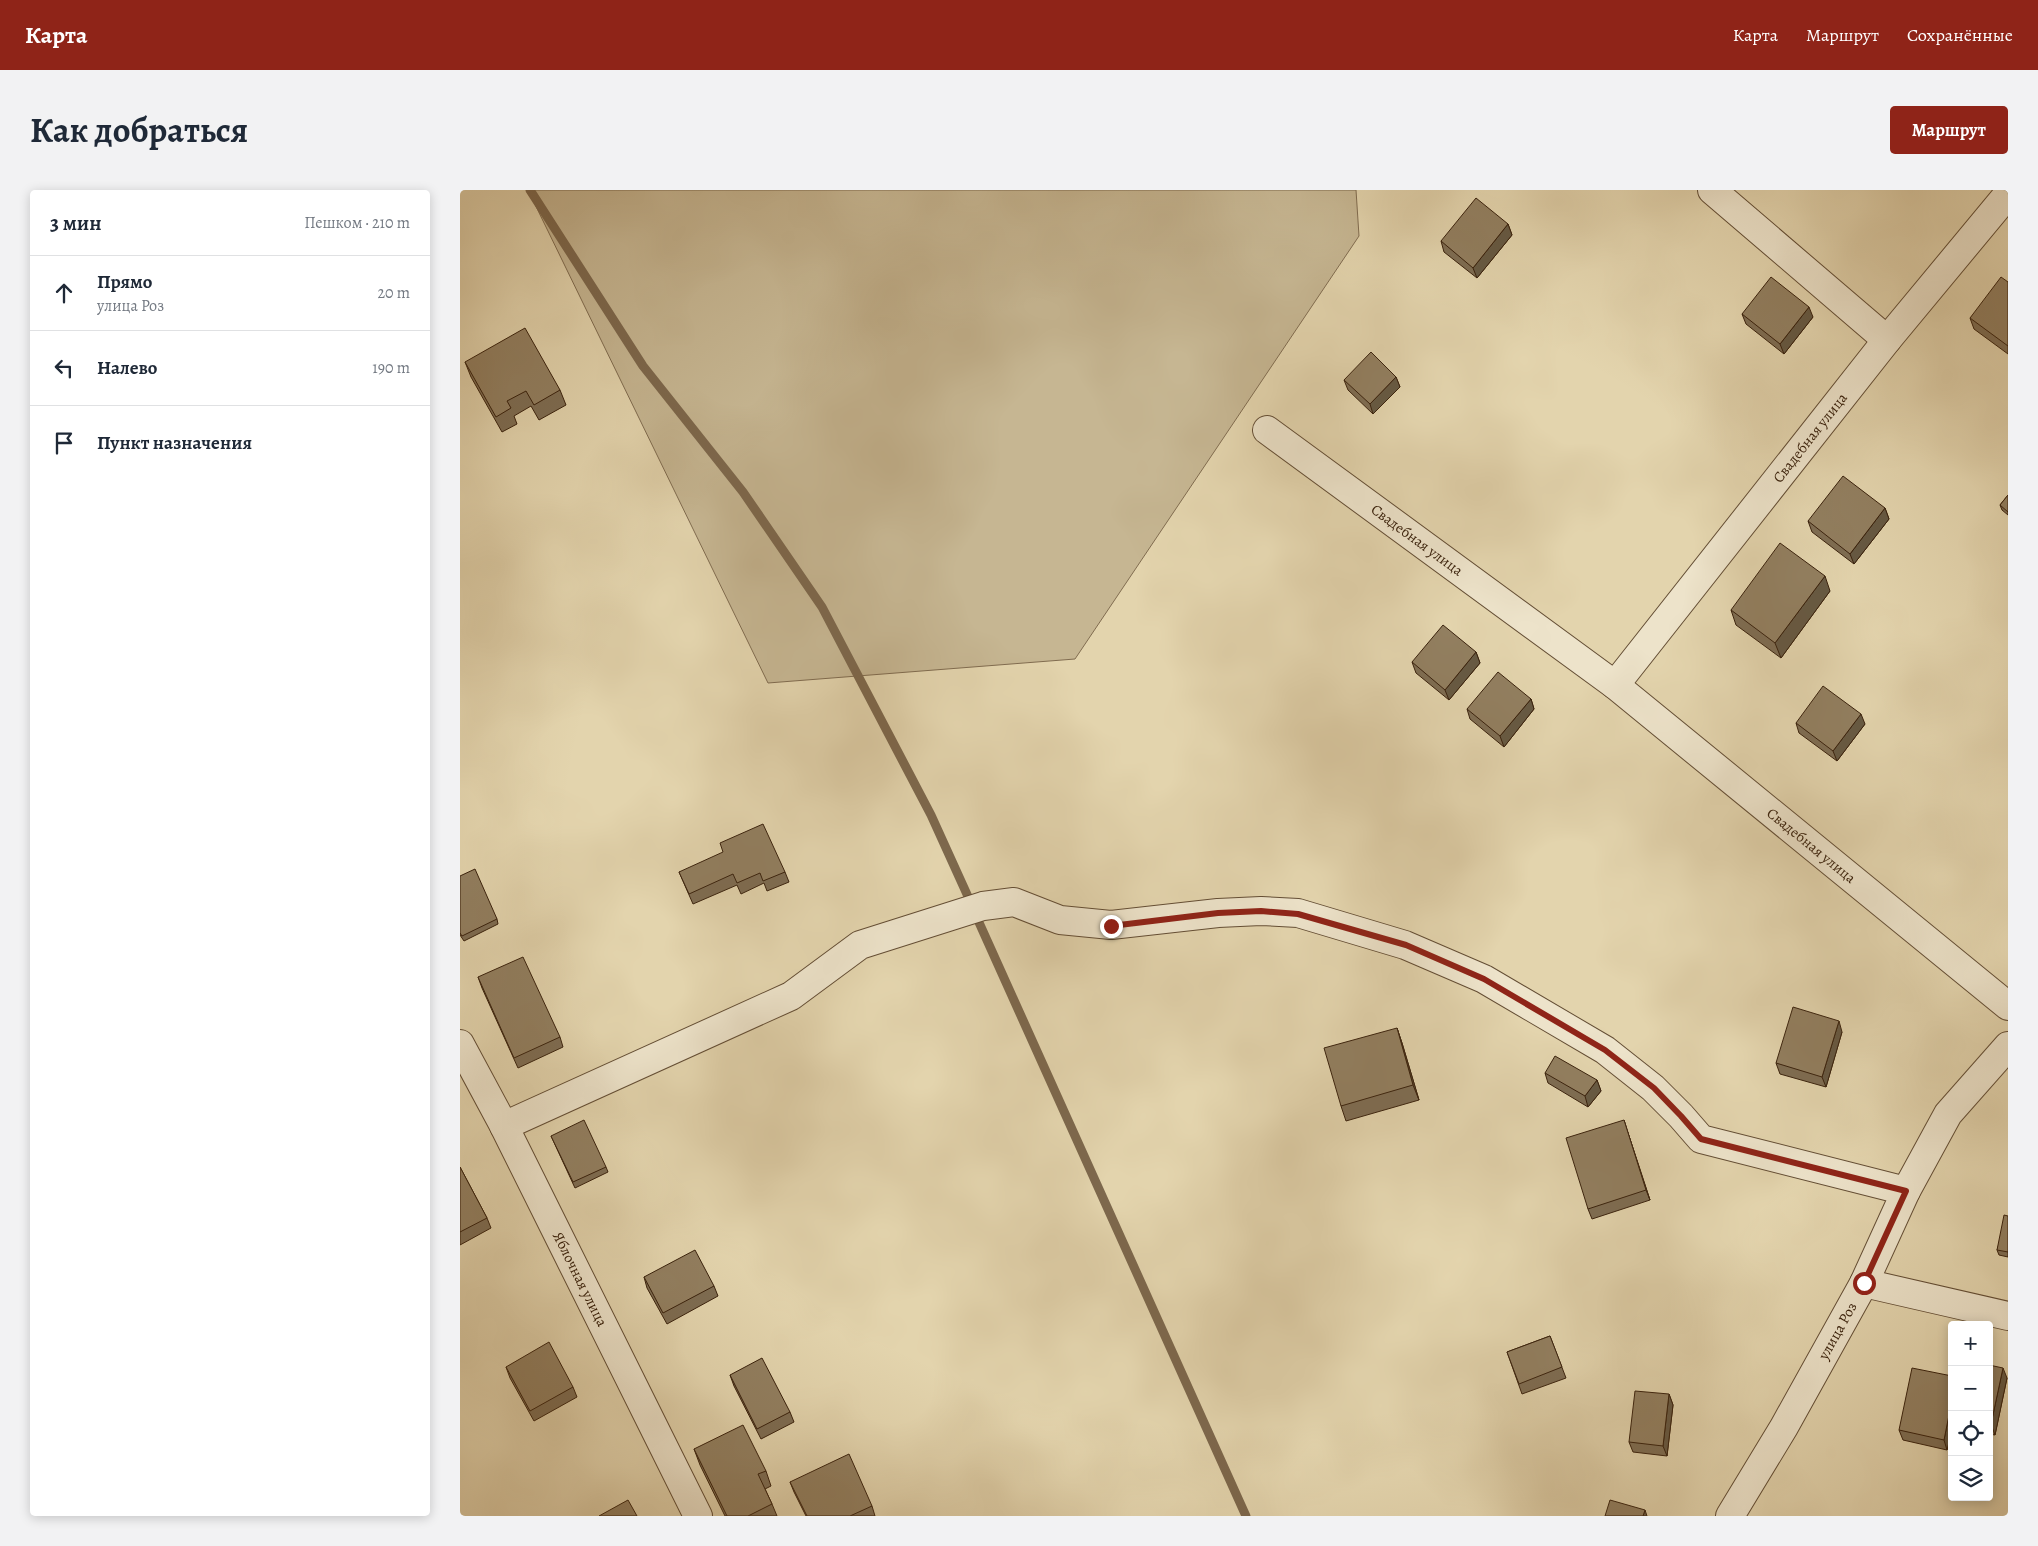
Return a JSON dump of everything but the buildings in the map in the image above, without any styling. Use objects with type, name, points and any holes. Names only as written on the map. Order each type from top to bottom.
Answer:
[{"type":"street","points":[[1712,190],[1887,340]]},
{"type":"street","name":"Свадебная улица","points":[[1616,685],[1887,340],[2008,194]]},
{"type":"street","name":"Свадебная улица","points":[[1267,430],[1616,685],[2008,1006]]},
{"type":"street","points":[[504,1126],[791,996],[860,945],[983,906],[1014,902],[1060,920],[1111,926],[1218,913],[1261,911],[1298,914],[1406,945],[1484,979],[1605,1050],[1654,1088],[1701,1139],[1906,1191]]},
{"type":"street","name":"Яблочная улица","points":[[460,1044],[504,1126],[698,1516]]},
{"type":"street","name":"улица Роз","points":[[1730,1516],[1784,1427],[1864,1283],[1906,1191],[1948,1114],[2008,1046]]},
{"type":"street","points":[[1864,1283],[2008,1316]]},
{"type":"shaded area","points":[[528,190],[1356,190],[1359,236],[1075,659],[768,683]]},
{"type":"waterway","points":[[530,190],[643,366],[743,492],[822,607],[931,815],[970,901]]},
{"type":"waterway","points":[[977,918],[1246,1516]]},
{"type":"route","points":[[1111,926],[1218,913],[1261,911],[1298,914],[1406,945],[1484,979],[1605,1050],[1654,1088],[1701,1139],[1906,1191],[1864,1283]]}]
